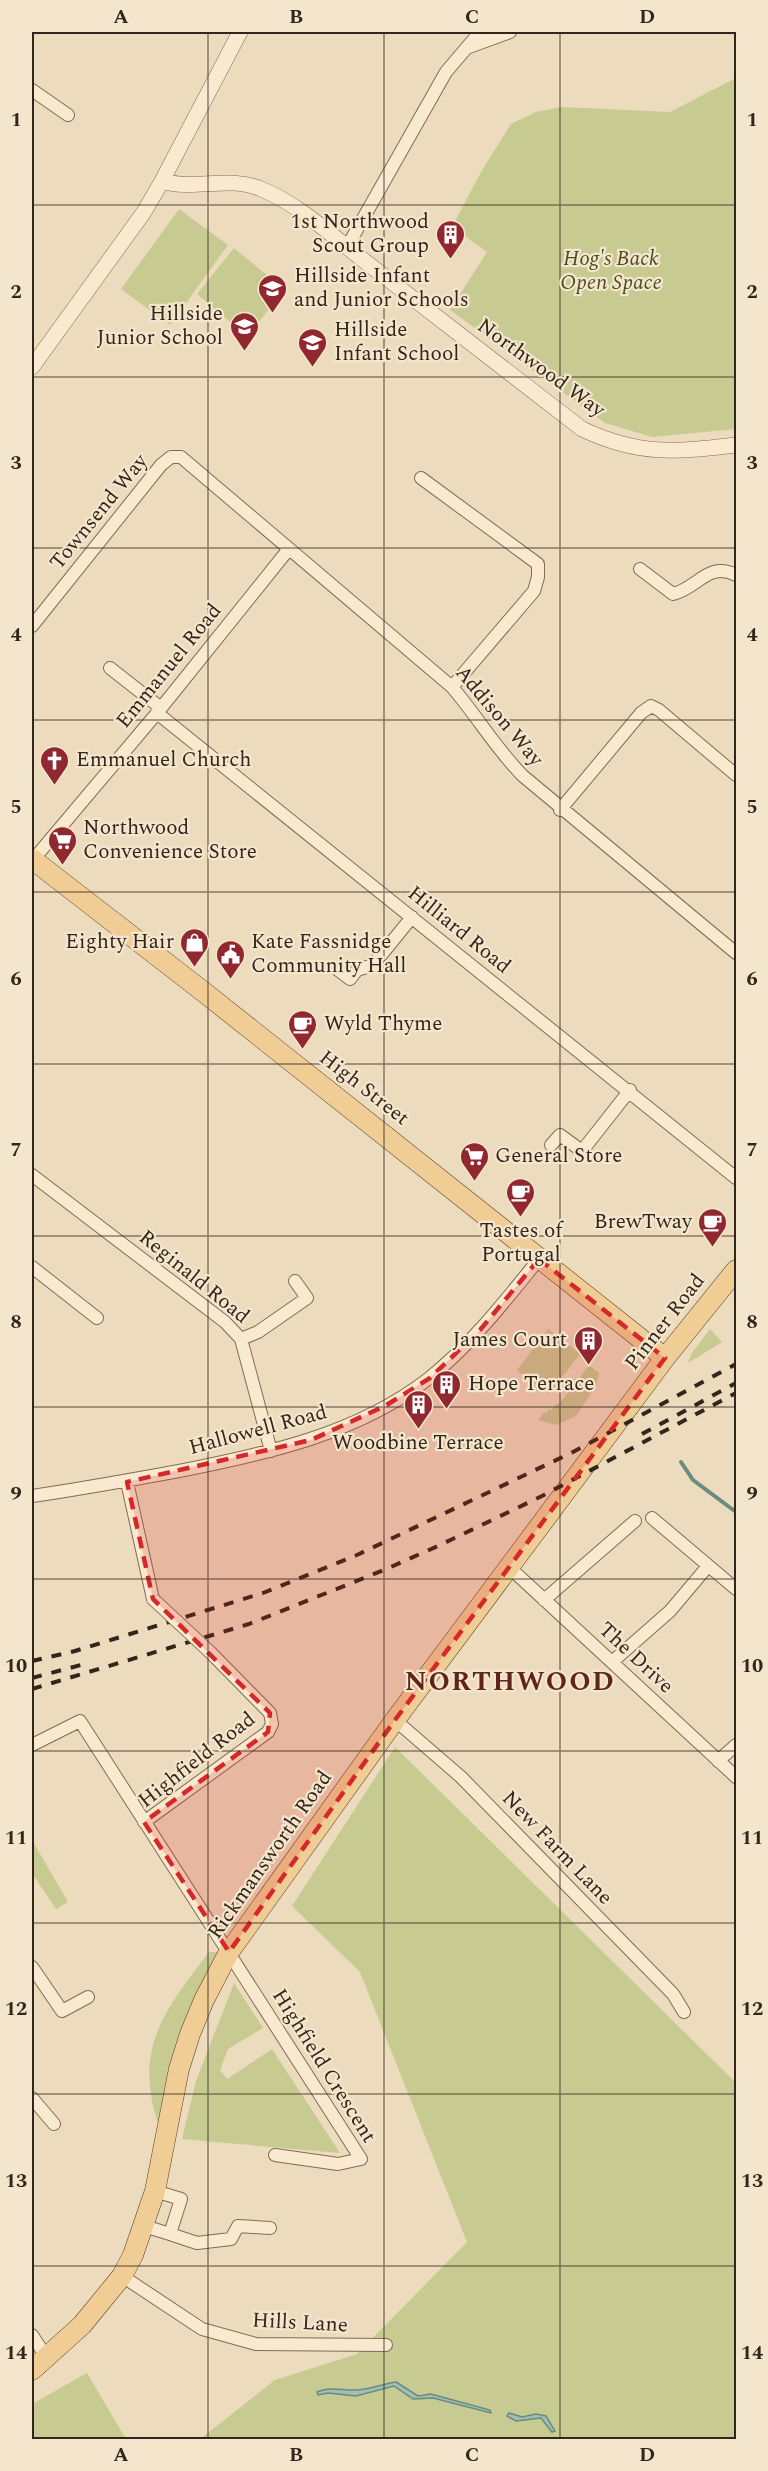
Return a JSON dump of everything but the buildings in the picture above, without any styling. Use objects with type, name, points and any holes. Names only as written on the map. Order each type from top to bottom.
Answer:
[{"type":"main road","name":"High Street","points":[[32,860],[204,993],[665,1358]]},
{"type":"main road","name":"Pinner Road","points":[[632,1404],[665,1358],[736,1270]]},
{"type":"main road","name":"Rickmansworth Road","points":[[39,2364],[82,2325],[122,2276],[144,2226],[156,2191],[182,2060],[204,2000],[230,1952],[395,1720],[632,1404]]},
{"type":"street","points":[[32,366],[144,212],[240,32]]},
{"type":"street","points":[[347,247],[446,72],[480,32]]},
{"type":"street","points":[[468,47],[510,32]]},
{"type":"street","points":[[32,90],[68,115]]},
{"type":"street","name":"Northwood Way","points":[[162,181],[178,186],[220,182],[240,183],[260,188],[286,202],[582,429],[617,444],[660,451],[736,445]]},
{"type":"street","name":"Townsend Way","points":[[32,626],[160,465],[171,457],[181,457],[288,550]]},
{"type":"street","points":[[421,478],[538,564],[538,577],[534,591],[452,687]]},
{"type":"street","name":"Addison Way","points":[[288,550],[452,687],[471,708],[504,758],[560,810],[736,953]]},
{"type":"street","name":"Emmanuel Road","points":[[32,860],[159,711],[288,550]]},
{"type":"street","points":[[640,568],[673,594],[715,571],[723,570],[736,575]]},
{"type":"street","name":"Hilliard Road","points":[[110,668],[159,711],[736,1178]]},
{"type":"street","points":[[560,810],[640,713],[651,706],[659,710],[736,775]]},
{"type":"street","points":[[338,970],[350,979],[357,970],[373,965],[412,917]]},
{"type":"street","points":[[551,1145],[560,1135],[582,1151],[630,1090]]},
{"type":"street","name":"Reginald Road","points":[[32,1175],[225,1322],[241,1339],[271,1450]]},
{"type":"street","name":"Hallowell Road","points":[[32,1496],[127,1482],[240,1459],[311,1440],[361,1419],[430,1378],[480,1330],[539,1259]]},
{"type":"street","points":[[32,1267],[97,1318]]},
{"type":"street","points":[[241,1339],[258,1332],[307,1298],[295,1281]]},
{"type":"street","name":"Highfield Road","points":[[127,1482],[153,1599],[270,1713],[272,1724],[268,1732],[144,1822],[230,1952]]},
{"type":"street","points":[[652,1518],[736,1589]]},
{"type":"street","points":[[544,1600],[635,1521]]},
{"type":"street","points":[[612,1662],[670,1611],[708,1566]]},
{"type":"street","name":"The Drive","points":[[510,1568],[736,1778]]},
{"type":"street","name":"New Farm Lane","points":[[395,1720],[460,1777],[673,1994],[684,2012]]},
{"type":"street","points":[[32,1745],[80,1721],[144,1822]]},
{"type":"street","points":[[718,1761],[736,1745]]},
{"type":"street","name":"Highfield Crescent","points":[[230,1952],[361,2159],[338,2164],[274,2155]]},
{"type":"street","points":[[32,1967],[63,2011],[88,1997]]},
{"type":"street","points":[[32,2098],[54,2124]]},
{"type":"street","points":[[156,2191],[181,2199],[170,2234]]},
{"type":"street","points":[[144,2226],[197,2243],[231,2238],[238,2226],[270,2228]]},
{"type":"street","name":"Hills Lane","points":[[122,2276],[202,2329],[256,2344],[386,2345]]},
{"type":"street","points":[[32,2335],[39,2364]]},
{"type":"highlighted area","points":[[539,1259],[665,1358],[395,1720],[229,1952],[144,1822],[268,1732],[270,1713],[153,1599],[127,1482],[311,1440],[385,1406],[430,1378],[480,1330]]},
{"type":"green space","name":"Hog's Back Open Space","points":[[736,78],[736,429],[652,437],[605,423],[450,310],[487,252],[452,227],[481,172],[511,124],[536,112],[562,107],[670,112]]},
{"type":"green space","points":[[179,209],[228,245],[170,325],[121,289]]},
{"type":"green space","points":[[234,248],[285,290],[247,336],[197,294]]},
{"type":"green space","points":[[548,1329],[580,1354],[549,1394],[517,1370]]},
{"type":"green space","points":[[710,1329],[722,1342],[688,1363],[692,1353]]},
{"type":"green space","points":[[589,1365],[599,1373],[596,1386],[576,1416],[556,1425],[538,1420],[544,1412],[546,1413],[549,1409],[551,1411],[557,1403],[559,1404]]},
{"type":"green space","points":[[395,1747],[736,2083],[736,2439],[199,2440],[275,2380],[357,2354],[467,2242],[360,1972],[292,1906]]},
{"type":"green space","points":[[32,1840],[68,1902],[56,1909],[32,1873]]},
{"type":"green space","points":[[209,1952],[229,1952],[204,2000],[165,2144],[151,2094],[149,2073],[151,2053],[164,2017]]},
{"type":"green space","points":[[234,1983],[263,2028],[228,2049],[220,2070],[227,2079],[272,2049],[340,2153],[182,2139],[196,2081]]},
{"type":"green space","points":[[87,2373],[126,2439],[32,2439],[32,2404]]},
{"type":"water","points":[[396,2382],[418,2396],[431,2394],[490,2410],[491,2413],[433,2398],[413,2399],[394,2386],[356,2396],[328,2393],[318,2395],[317,2392],[332,2389],[362,2389]]},
{"type":"water","points":[[509,2413],[522,2417],[536,2414],[546,2416],[555,2431],[552,2432],[541,2418],[516,2421],[507,2416]]},
{"type":"waterway","points":[[681,1462],[693,1480],[736,1512]]},
{"type":"railway","points":[[32,1661],[75,1651],[263,1593],[357,1555],[571,1453],[736,1364]]},
{"type":"railway","points":[[642,1434],[736,1383]]},
{"type":"railway","points":[[32,1689],[249,1624],[384,1570],[542,1496],[736,1393]]},
{"type":"railway","points":[[32,1678],[81,1665]]},
{"type":"place","name":"1st Northwood Scout Group","points":[[450,260]]},
{"type":"place","name":"Hillside Infant and Junior Schools","points":[[273,314]]},
{"type":"place","name":"Hillside Junior School","points":[[244,352]]},
{"type":"place","name":"Hillside Infant School","points":[[313,368]]},
{"type":"place","name":"Emmanuel Church","points":[[55,786]]},
{"type":"place","name":"Northwood Convenience Store","points":[[62,866]]},
{"type":"place","name":"Eighty Hair","points":[[195,968]]},
{"type":"place","name":"Kate Fassnidge Community Hall","points":[[230,980]]},
{"type":"place","name":"Wyld Thyme","points":[[303,1050]]},
{"type":"place","name":"General Store","points":[[474,1182]]},
{"type":"place","name":"Tastes of Portugal","points":[[521,1218]]},
{"type":"place","name":"BrewTway","points":[[713,1248]]},
{"type":"place","name":"James Court","points":[[588,1366]]},
{"type":"place","name":"Hope Terrace","points":[[447,1410]]},
{"type":"place","name":"Woodbine Terrace","points":[[418,1430]]},
{"type":"district","name":"NORTHWOOD","points":[[510,1682]]}]
